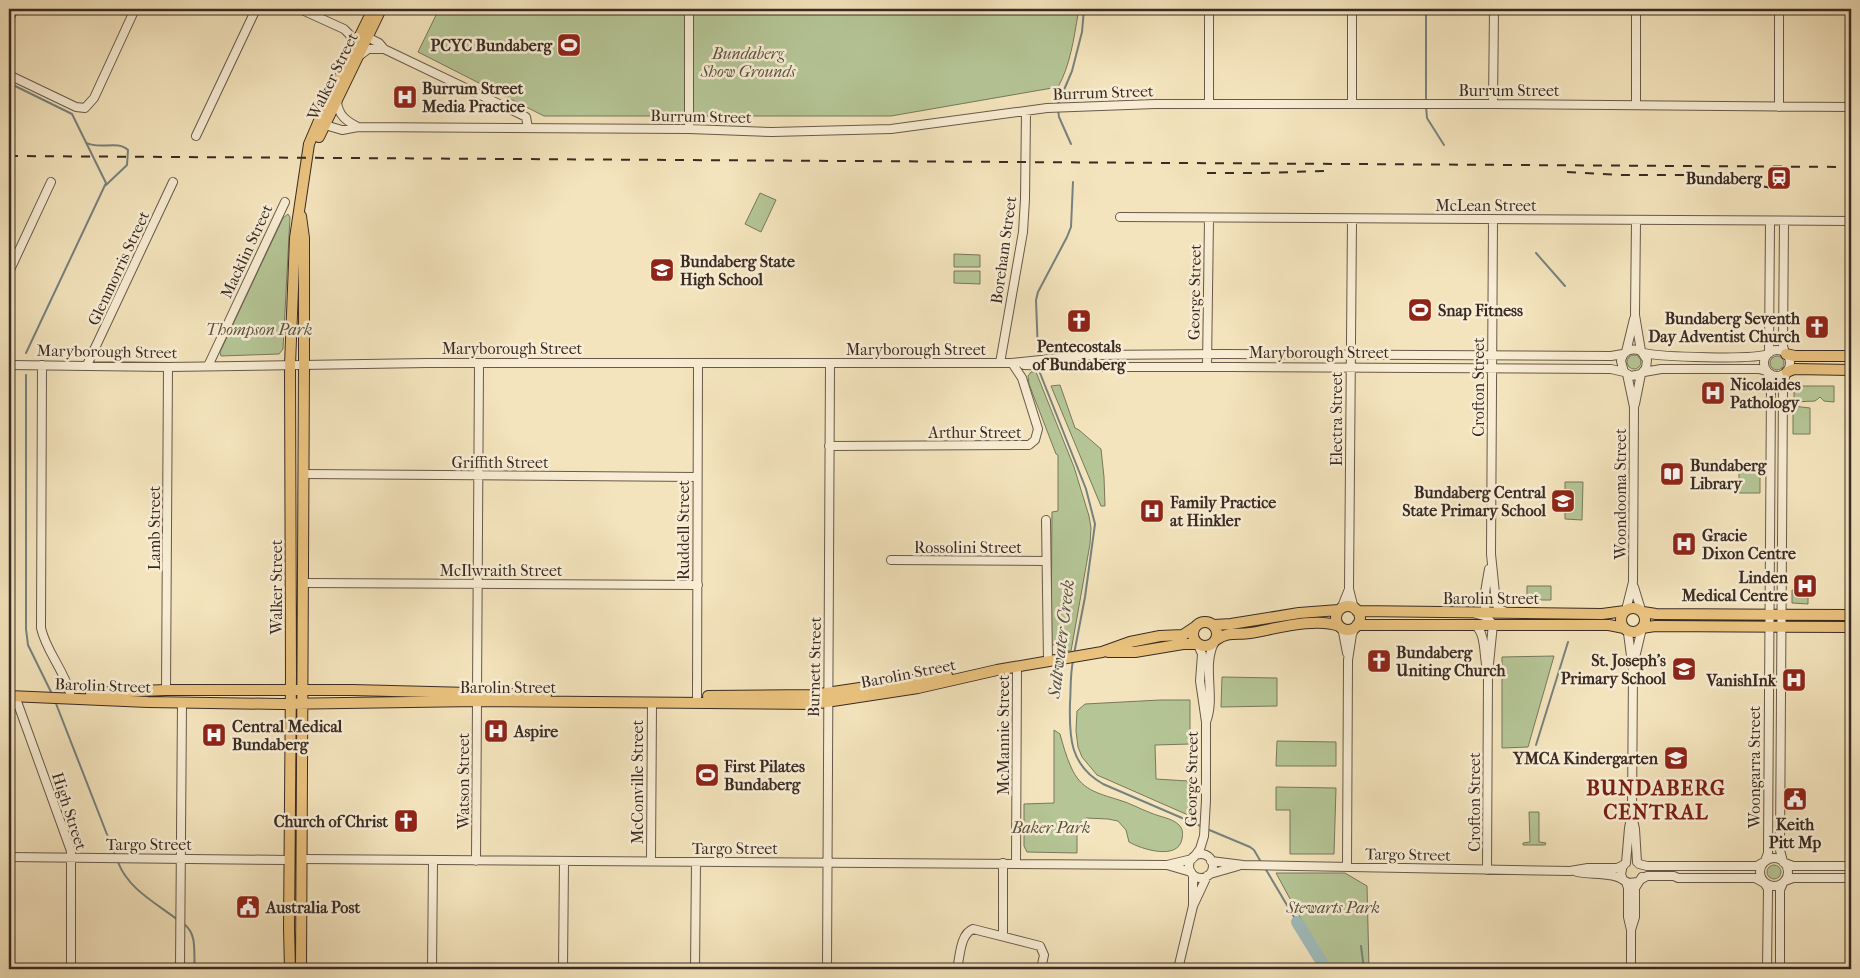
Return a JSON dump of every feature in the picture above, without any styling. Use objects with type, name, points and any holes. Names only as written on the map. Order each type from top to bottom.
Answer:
[{"type":"main road","name":"Walker Street","points":[[323,120],[337,101],[359,46],[364,25],[373,9]]},
{"type":"main road","name":"Walker Street","points":[[290,969],[290,365],[295,238],[302,184],[309,155],[309,144],[323,120],[359,46],[381,9]]},
{"type":"main road","name":"Walker Street","points":[[300,205],[304,238],[301,969]]},
{"type":"main road","points":[[1786,353],[1795,356],[1851,356]]},
{"type":"main road","points":[[1787,372],[1794,369],[1851,370]]},
{"type":"main road","points":[[1348,607],[1356,610],[1359,618],[1356,626],[1348,630],[1340,626],[1305,624],[1245,634],[1230,633],[1205,647],[1198,645],[1193,638],[1196,627],[1203,622],[1214,625],[1231,624],[1299,613],[1340,610],[1348,607]]},
{"type":"main road","points":[[1851,614],[1656,614],[1635,608],[1626,610],[1621,619],[1625,628],[1632,632],[1655,626],[1851,628]]},
{"type":"main road","points":[[1340,610],[1336,619],[1340,626]]},
{"type":"main road","name":"Barolin Street","points":[[1356,610],[1610,614],[1626,610]]},
{"type":"main road","points":[[1642,611],[1645,621],[1642,628]]},
{"type":"main road","name":"Barolin Street","points":[[1356,626],[1506,624],[1609,625],[1625,628]]},
{"type":"main road","points":[[1214,625],[1217,632],[1215,641]]},
{"type":"main road","name":"Barolin Street","points":[[12,696],[27,693],[48,696],[166,690],[422,691],[477,697],[760,705],[813,704],[828,698],[917,680],[998,670],[1102,652],[1130,642],[1160,636],[1183,635],[1196,627]]},
{"type":"main road","name":"Barolin Street","points":[[1102,652],[1135,652],[1182,644],[1198,645]]},
{"type":"main road","points":[[127,692],[137,695],[166,695],[179,699],[182,703]]},
{"type":"main road","name":"Barolin Street","points":[[63,695],[182,703],[290,704],[477,697],[697,696],[828,698]]},
{"type":"main road","points":[[289,860],[296,851],[296,822],[302,800]]},
{"type":"main road","points":[[289,912],[295,896],[296,868],[302,859]]},
{"type":"street","points":[[9,19],[14,9]]},
{"type":"street","points":[[9,75],[76,107],[85,108],[94,98],[135,9]]},
{"type":"street","points":[[196,136],[256,9]]},
{"type":"street","points":[[300,9],[344,30],[350,34],[359,46],[368,49],[384,49]]},
{"type":"street","points":[[689,9],[689,129]]},
{"type":"street","points":[[1209,9],[1209,103]]},
{"type":"street","points":[[1352,9],[1352,103]]},
{"type":"street","points":[[1493,104],[1494,9]]},
{"type":"street","points":[[1636,9],[1636,105]]},
{"type":"street","points":[[1779,9],[1779,107]]},
{"type":"street","points":[[344,30],[352,31],[364,25]]},
{"type":"street","points":[[359,46],[378,43],[384,49],[526,117],[528,128]]},
{"type":"street","points":[[337,101],[342,116],[348,122],[358,127]]},
{"type":"street","name":"Burrum Street","points":[[323,120],[342,130],[358,127],[689,129],[772,132],[891,129],[1065,107],[1209,103],[1851,107]]},
{"type":"street","name":"Boreham Street","points":[[1000,363],[1024,215],[1026,111]]},
{"type":"street","points":[[9,272],[51,182]]},
{"type":"street","name":"Glenmorris Street","points":[[87,365],[173,182]]},
{"type":"street","name":"Macklin Street","points":[[208,366],[285,202]]},
{"type":"street","name":"McLean Street","points":[[1120,217],[1851,221]]},
{"type":"street","name":"George Street","points":[[1207,367],[1209,218]]},
{"type":"street","name":"Electra Street","points":[[1340,610],[1348,590],[1352,219]]},
{"type":"street","name":"Crofton Street","points":[[1493,219],[1491,554],[1496,603],[1502,611],[1509,613]]},
{"type":"street","points":[[1636,220],[1635,315],[1642,352],[1647,360],[1643,373]]},
{"type":"street","points":[[1767,372],[1764,364],[1768,353],[1770,221]]},
{"type":"street","points":[[1635,315],[1625,353],[1620,361],[1626,373],[1634,376],[1661,369],[1759,369],[1778,376],[1787,372],[1790,360],[1783,346],[1784,221]]},
{"type":"street","points":[[1625,353],[1633,349],[1659,356],[1760,356],[1777,350],[1786,353]]},
{"type":"street","name":"Maryborough Street","points":[[9,365],[168,367],[479,364],[1013,363],[1090,355],[1612,356],[1625,353]]},
{"type":"street","name":"Maryborough Street","points":[[1013,363],[1034,366],[1091,368],[1611,369],[1626,373]]},
{"type":"street","name":"Arthur Street","points":[[829,446],[1029,446],[1035,440],[1038,428],[1022,378],[1013,363]]},
{"type":"street","name":"Watson Street","points":[[476,860],[479,364]]},
{"type":"street","name":"Ruddell Street","points":[[697,696],[698,364]]},
{"type":"street","name":"Burnett Street","points":[[827,969],[830,364]]},
{"type":"street","points":[[42,365],[41,619],[43,636],[67,684],[63,695]]},
{"type":"street","name":"Lamb Street","points":[[166,690],[168,367]]},
{"type":"street","name":"Woongarra Street","points":[[1764,862],[1768,850],[1771,403],[1771,381],[1767,372]]},
{"type":"street","name":"Woongarra Street","points":[[1784,863],[1780,850],[1782,403],[1783,382],[1787,372]]},
{"type":"street","name":"Woondooma Street","points":[[1626,373],[1634,407],[1633,582],[1626,610]]},
{"type":"street","name":"Woondooma Street","points":[[1634,407],[1643,373]]},
{"type":"street","points":[[1771,403],[1782,403]]},
{"type":"street","name":"Griffith Street","points":[[304,474],[697,477]]},
{"type":"street","points":[[1770,516],[1782,516]]},
{"type":"street","points":[[1046,520],[1048,661]]},
{"type":"street","name":"Crofton Street","points":[[1486,613],[1486,593],[1491,554]]},
{"type":"street","name":"Rossolini Street","points":[[891,560],[1046,561]]},
{"type":"street","name":"Woondooma Street","points":[[1633,582],[1642,611]]},
{"type":"street","name":"McIlwraith Street","points":[[303,583],[698,585]]},
{"type":"street","name":"Electra Street","points":[[1348,590],[1356,610]]},
{"type":"street","points":[[1474,613],[1484,616],[1493,624]]},
{"type":"street","points":[[1486,613],[1491,619],[1506,624]]},
{"type":"street","name":"Crofton Street","points":[[1471,624],[1477,626],[1482,633],[1488,674]]},
{"type":"street","name":"Crofton Street","points":[[1488,870],[1488,674],[1493,624]]},
{"type":"street","points":[[1340,626],[1344,632],[1348,660]]},
{"type":"street","points":[[1346,867],[1348,660],[1352,634],[1356,626]]},
{"type":"street","points":[[1625,628],[1628,633],[1633,671],[1632,813],[1638,863],[1643,872],[1635,888],[1634,917],[1631,930],[1631,969]]},
{"type":"street","points":[[1633,671],[1639,634],[1642,628]]},
{"type":"street","name":"George Street","points":[[1206,722],[1209,713],[1211,651],[1215,641]]},
{"type":"street","name":"George Street","points":[[1193,858],[1200,849],[1205,824],[1206,722],[1200,681],[1202,654],[1198,645]]},
{"type":"street","name":"McMannie Street","points":[[1016,863],[1017,666]]},
{"type":"street","name":"High Street","points":[[12,696],[72,858],[71,969]]},
{"type":"street","name":"McConville Street","points":[[651,861],[652,702]]},
{"type":"street","points":[[180,969],[182,703]]},
{"type":"street","points":[[1768,740],[1781,740]]},
{"type":"street","points":[[1631,930],[1628,917],[1628,888],[1621,874],[1625,864],[1628,828],[1632,813]]},
{"type":"street","name":"George Street","points":[[1204,836],[1210,859]]},
{"type":"street","points":[[1178,969],[1193,906],[1212,867],[1210,859],[1200,855],[1193,858],[1189,865],[1192,873],[1193,906]]},
{"type":"street","name":"Targo Street","points":[[9,857],[289,860]]},
{"type":"street","name":"Targo Street","points":[[302,859],[1168,865],[1193,858]]},
{"type":"street","points":[[1625,864],[1638,863],[1647,866],[1757,866],[1776,858],[1793,866],[1851,866]]},
{"type":"street","name":"Targo Street","points":[[1210,859],[1244,865],[1274,866],[1573,871],[1588,874],[1617,875],[1624,881]]},
{"type":"street","points":[[432,969],[433,860]]},
{"type":"street","points":[[563,969],[564,861]]},
{"type":"street","points":[[696,862],[696,969]]},
{"type":"street","points":[[1764,862],[1759,873],[1768,890],[1767,969]]},
{"type":"street","points":[[1002,936],[1003,863]]},
{"type":"street","points":[[1780,969],[1780,890],[1788,874],[1784,863]]},
{"type":"street","name":"Targo Street","points":[[1573,871],[1588,868],[1617,868],[1625,864]]},
{"type":"street","name":"Targo Street","points":[[1168,865],[1192,873]]},
{"type":"street","name":"Targo Street","points":[[1208,875],[1244,865]]},
{"type":"street","points":[[1712,866],[1712,878]]},
{"type":"street","points":[[1842,866],[1842,878]]},
{"type":"street","points":[[1192,873],[1200,878],[1208,875]]},
{"type":"street","points":[[1624,881],[1633,883],[1647,876],[1755,878],[1772,886],[1793,878],[1851,878]]},
{"type":"street","points":[[957,969],[964,937],[968,931],[976,929],[1040,946],[1044,955],[1041,969]]},
{"type":"green space","name":"Bundaberg Show Grounds","points":[[439,9],[1077,9],[1078,14],[1069,61],[1058,87],[891,116],[544,116],[418,52]]},
{"type":"green space","points":[[760,193],[776,200],[761,232],[745,224]]},
{"type":"green space","name":"Thompson Park","points":[[288,214],[290,217],[283,349],[279,354],[221,356],[220,352],[283,218]]},
{"type":"green space","points":[[954,254],[980,255],[980,267],[954,267]]},
{"type":"green space","points":[[954,271],[980,271],[980,284],[954,283]]},
{"type":"green space","points":[[1631,355],[1637,355],[1641,362],[1637,369],[1631,369],[1627,365],[1627,359]]},
{"type":"green space","points":[[1774,356],[1780,356],[1784,363],[1780,370],[1774,370],[1770,366],[1770,360]]},
{"type":"green space","points":[[1031,372],[1036,372],[1074,467],[1091,528],[1090,544],[1071,651],[1060,649],[1060,644],[1051,645],[1052,512],[1058,511],[1058,455],[1029,384],[1028,376]]},
{"type":"green space","points":[[1060,385],[1075,428],[1101,449],[1105,506],[1101,506],[1051,386]]},
{"type":"green space","points":[[1799,386],[1834,386],[1834,402],[1824,401],[1820,397],[1815,401],[1794,402],[1794,391]]},
{"type":"green space","points":[[1793,406],[1810,408],[1810,434],[1793,434]]},
{"type":"green space","points":[[1739,464],[1760,465],[1760,493],[1739,493]]},
{"type":"green space","points":[[1565,482],[1583,482],[1582,520],[1565,519]]},
{"type":"green space","points":[[1527,586],[1551,586],[1551,600],[1527,600]]},
{"type":"green space","points":[[1792,590],[1796,590],[1798,595],[1808,595],[1808,604],[1792,603]]},
{"type":"green space","points":[[1554,656],[1528,747],[1502,748],[1502,657]]},
{"type":"green space","points":[[1222,677],[1277,678],[1277,706],[1221,707]]},
{"type":"green space","points":[[1190,700],[1190,744],[1155,745],[1156,779],[1188,781],[1188,815],[1097,775],[1082,757],[1078,747],[1076,731],[1077,711],[1085,704]]},
{"type":"green space","name":"Baker Park","points":[[1054,730],[1060,734],[1066,755],[1075,775],[1085,786],[1097,793],[1176,823],[1182,832],[1179,846],[1174,850],[1167,851],[1142,848],[1129,842],[1126,830],[1118,821],[1086,818],[1077,825],[1077,853],[1027,852],[1024,846],[1024,804],[1054,803]]},
{"type":"green space","points":[[1277,741],[1336,742],[1336,766],[1276,766]]},
{"type":"green space","points":[[1276,787],[1336,788],[1334,854],[1290,854],[1290,810],[1276,810]]},
{"type":"green space","points":[[1529,812],[1539,812],[1539,842],[1546,843],[1545,845],[1523,845],[1523,843],[1530,842]]},
{"type":"green space","points":[[1771,865],[1777,865],[1781,872],[1777,879],[1771,879],[1767,875],[1767,869]]},
{"type":"green space","name":"Stewarts Park","points":[[1276,873],[1345,873],[1367,886],[1369,969],[1330,969]]},
{"type":"waterway","name":"Saltwater Creek","points":[[1058,104],[1072,71],[1082,32],[1084,9]]},
{"type":"waterway","points":[[1426,9],[1426,101]]},
{"type":"waterway","points":[[9,83],[72,114],[106,183],[26,353]]},
{"type":"waterway","points":[[1426,106],[1427,118],[1444,145]]},
{"type":"waterway","name":"Saltwater Creek","points":[[1058,109],[1059,117],[1071,144]]},
{"type":"waterway","points":[[87,143],[97,146],[114,145],[128,150],[127,165],[106,185]]},
{"type":"waterway","name":"Saltwater Creek","points":[[1038,353],[1036,300],[1038,292],[1071,227],[1073,182]]},
{"type":"waterway","points":[[1536,253],[1565,286]]},
{"type":"waterway","name":"Saltwater Creek","points":[[1040,373],[1086,489],[1095,524],[1085,597],[1074,654]]},
{"type":"waterway","points":[[26,375],[26,629],[28,645],[52,694]]},
{"type":"waterway","points":[[1536,745],[1568,642]]},
{"type":"waterway","name":"Saltwater Creek","points":[[1073,661],[1071,672],[1071,739],[1078,759],[1084,768],[1103,784],[1203,827]]},
{"type":"waterway","points":[[55,701],[115,855]]},
{"type":"waterway","name":"Saltwater Creek","points":[[1207,829],[1250,847],[1261,862]]},
{"type":"waterway","points":[[118,862],[128,880],[136,888],[178,920]]},
{"type":"waterway","name":"Saltwater Creek","points":[[1265,868],[1297,922]]},
{"type":"waterway","name":"Saltwater Creek","points":[[1297,922],[1326,969]]},
{"type":"waterway","points":[[184,924],[193,939],[195,969]]},
{"type":"waterway","points":[[1361,946],[1364,969]]},
{"type":"railway","points":[[9,156],[1851,167]]},
{"type":"railway","points":[[1207,173],[1325,171]]},
{"type":"railway","points":[[1567,172],[1620,175],[1701,175],[1781,190]]},
{"type":"place","name":"PCYC Bundaberg","points":[[569,45]]},
{"type":"place","name":"Burrum Street Media Practice","points":[[405,97]]},
{"type":"place","name":"Bundaberg","points":[[1779,178]]},
{"type":"place","name":"Bundaberg State High School","points":[[662,270]]},
{"type":"place","name":"Snap Fitness","points":[[1420,310]]},
{"type":"place","name":"Pentecostals of Bundaberg","points":[[1079,321]]},
{"type":"place","name":"Bundaberg Seventh Day Adventist Church","points":[[1817,327]]},
{"type":"place","name":"Nicolaides Pathology","points":[[1713,393]]},
{"type":"place","name":"Bundaberg Library","points":[[1672,474]]},
{"type":"place","name":"Bundaberg Central State Primary School","points":[[1563,501]]},
{"type":"place","name":"Family Practice at Hinkler","points":[[1152,511]]},
{"type":"place","name":"Gracie Dixon Centre","points":[[1684,544]]},
{"type":"place","name":"Linden Medical Centre","points":[[1805,586]]},
{"type":"place","name":"Bundaberg Uniting Church","points":[[1379,661]]},
{"type":"place","name":"St. Joseph's Primary School","points":[[1684,669]]},
{"type":"place","name":"VanishInk","points":[[1794,680]]},
{"type":"place","name":"Aspire","points":[[496,731]]},
{"type":"place","name":"Central Medical Bundaberg","points":[[214,735]]},
{"type":"place","name":"YMCA Kindergarten","points":[[1676,758]]},
{"type":"place","name":"First Pilates Bundaberg","points":[[707,775]]},
{"type":"place","name":"Keith Pitt Mp","points":[[1795,799]]},
{"type":"place","name":"Church of Christ","points":[[406,821]]},
{"type":"place","name":"Australia Post","points":[[248,907]]},
{"type":"district","name":"BUNDABERG CENTRAL","points":[[1656,800]]}]
